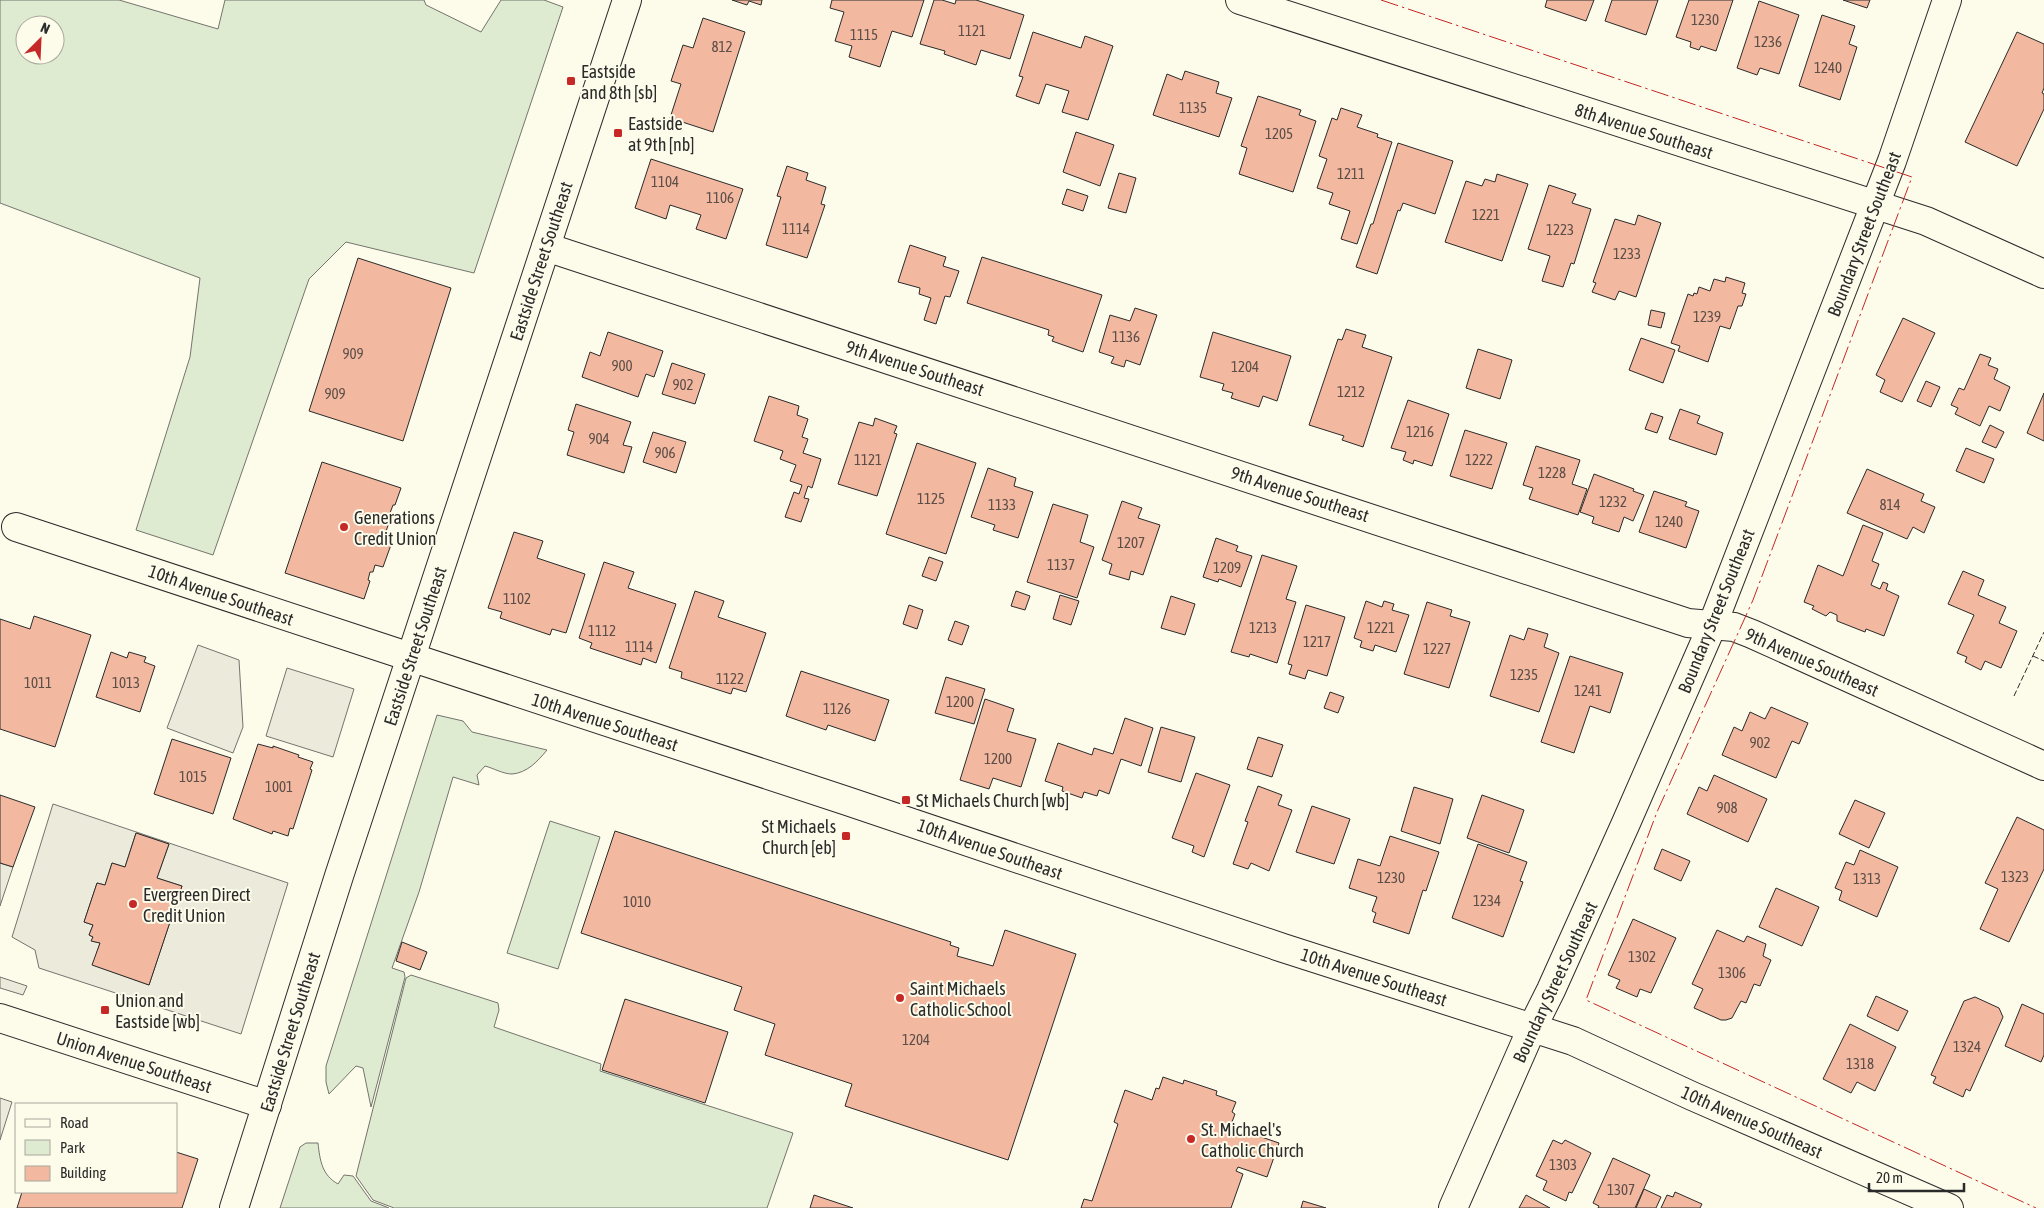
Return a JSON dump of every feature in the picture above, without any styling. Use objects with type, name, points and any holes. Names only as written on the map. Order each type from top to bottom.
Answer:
[{"type":"street","name":"Eastside Street Southeast","points":[[234,1208],[339,876],[627,0]]},
{"type":"street","name":"8th Avenue Southeast","points":[[1240,0],[1926,221],[2044,274]]},
{"type":"street","name":"Boundary Street Southeast","points":[[1453,1208],[1532,1028],[1552,990],[1712,626],[1892,162],[1946,0]]},
{"type":"street","name":"9th Avenue Southeast","points":[[546,247],[1683,621],[1712,626],[1734,627],[2044,766]]},
{"type":"street","name":"10th Avenue Southeast","points":[[16,527],[847,801],[1274,945],[1573,1041],[1692,1096],[1949,1208]]},
{"type":"street","name":"Union Avenue Southeast","points":[[0,1018],[267,1105]]},
{"type":"green space","points":[[0,0],[119,0],[218,29],[225,0],[424,0],[426,5],[481,32],[501,0],[544,0],[563,7],[474,273],[346,242],[309,279],[213,555],[136,530],[190,357],[200,278],[0,203]]},
{"type":"green space","points":[[437,715],[463,721],[472,732],[547,750],[532,766],[517,773],[505,773],[485,766],[477,775],[479,785],[453,777],[419,892],[392,968],[404,972],[405,977],[371,1107],[363,1068],[356,1066],[329,1094],[326,1082],[326,1066]]},
{"type":"green space","points":[[550,821],[600,837],[558,969],[507,953]]},
{"type":"green space","points":[[411,975],[498,1003],[499,1010],[494,1027],[601,1064],[600,1071],[793,1133],[767,1208],[394,1208],[373,1200],[356,1176],[406,978]]},
{"type":"green space","points":[[306,1143],[318,1143],[325,1172],[338,1184],[344,1175],[353,1176],[371,1201],[389,1208],[280,1208],[300,1147]]},
{"type":"shaded area","points":[[198,645],[239,660],[243,727],[233,753],[167,728]]},
{"type":"shaded area","points":[[287,668],[354,689],[333,757],[266,736]]},
{"type":"shaded area","points":[[53,804],[288,883],[241,1034],[39,968],[35,950],[12,937]],"holes":[[[136,833],[169,844],[157,878],[182,886],[149,985],[93,965],[100,943],[92,941],[93,937],[89,935],[93,925],[84,922],[97,883],[105,885],[112,863],[125,867]]]},
{"type":"shaded area","points":[[0,863],[13,867],[0,906]]},
{"type":"shaded area","points":[[0,977],[27,986],[23,995],[0,988]]},
{"type":"shaded area","points":[[0,1098],[12,1102],[0,1140]]},
{"type":"building","points":[[732,0],[762,0],[761,5],[749,1],[747,5]]},
{"type":"building","points":[[832,0],[924,0],[912,37],[892,31],[880,67],[849,57],[852,46],[835,41],[844,12],[830,8]]},
{"type":"building","points":[[934,0],[955,4],[956,0],[976,0],[1024,15],[1010,59],[981,50],[976,65],[944,54],[945,51],[920,44]]},
{"type":"building","points":[[1547,0],[1594,0],[1586,21],[1545,7]]},
{"type":"building","points":[[1612,0],[1658,0],[1646,35],[1605,21]]},
{"type":"building","points":[[1689,0],[1733,0],[1716,51],[1701,46],[1699,50],[1690,47],[1691,42],[1676,37]]},
{"type":"building","points":[[1843,0],[1870,0],[1867,8]]},
{"type":"building","points":[[1759,1],[1799,15],[1779,74],[1760,68],[1757,75],[1737,68]]},
{"type":"building","points":[[1822,15],[1855,26],[1849,44],[1857,47],[1840,100],[1799,86]]},
{"type":"building","points":[[703,18],[745,32],[713,132],[670,118],[681,84],[671,81],[683,45],[693,48]]},
{"type":"building","points":[[1033,32],[1081,48],[1085,36],[1113,46],[1088,120],[1062,112],[1069,91],[1046,84],[1039,104],[1016,96],[1023,77],[1019,76]]},
{"type":"building","points":[[2017,32],[2044,44],[2044,88],[2042,93],[2044,94],[2044,109],[2017,166],[1965,142]]},
{"type":"building","points":[[1185,71],[1219,82],[1216,93],[1232,98],[1219,137],[1153,115],[1167,74],[1182,80]]},
{"type":"building","points":[[1258,96],[1301,110],[1299,115],[1316,121],[1293,192],[1239,174],[1247,148],[1241,146]]},
{"type":"building","points":[[1341,108],[1362,115],[1357,127],[1378,134],[1377,137],[1392,142],[1357,244],[1341,239],[1350,211],[1329,204],[1333,193],[1317,188],[1327,159],[1319,156],[1332,118],[1337,120]]},
{"type":"building","points":[[1076,132],[1114,145],[1100,186],[1063,172]]},
{"type":"building","points":[[1398,143],[1453,161],[1435,214],[1403,203],[1400,211],[1398,210],[1377,274],[1356,267],[1371,224],[1373,224]]},
{"type":"building","points":[[651,159],[743,189],[726,239],[696,229],[701,215],[670,205],[666,219],[635,208]]},
{"type":"building","points":[[787,166],[808,173],[806,180],[826,187],[821,204],[825,205],[807,258],[766,245],[781,197],[777,196]]},
{"type":"building","points":[[1119,173],[1136,178],[1126,213],[1108,208]]},
{"type":"building","points":[[1497,174],[1528,184],[1502,261],[1445,242],[1466,181],[1482,186],[1485,179],[1495,182]]},
{"type":"building","points":[[1549,185],[1576,194],[1572,203],[1591,209],[1574,264],[1571,263],[1563,287],[1542,281],[1550,256],[1528,249]]},
{"type":"building","points":[[1067,189],[1088,196],[1083,211],[1062,204]]},
{"type":"building","points":[[1638,215],[1661,223],[1636,297],[1619,291],[1615,300],[1592,292],[1596,283],[1593,282],[1615,219],[1635,225]]},
{"type":"building","points":[[910,245],[946,257],[943,266],[959,271],[950,297],[945,296],[936,324],[924,320],[931,298],[919,294],[920,288],[898,282]]},
{"type":"building","points":[[982,257],[1102,295],[1083,352],[1052,341],[1054,337],[1048,335],[1049,330],[967,303]]},
{"type":"building","points":[[358,258],[451,288],[403,441],[309,411]]},
{"type":"building","points":[[1726,277],[1745,283],[1742,293],[1746,294],[1742,306],[1738,306],[1730,329],[1720,326],[1708,362],[1678,351],[1680,346],[1671,343],[1688,294],[1693,296],[1694,293],[1697,294],[1699,287],[1710,291],[1714,279],[1725,282]]},
{"type":"building","points":[[1135,308],[1157,315],[1140,365],[1126,360],[1124,367],[1111,363],[1114,357],[1099,352],[1110,315],[1130,321]]},
{"type":"building","points":[[1651,310],[1665,313],[1661,328],[1648,325]]},
{"type":"building","points":[[1903,318],[1935,333],[1902,402],[1880,392],[1885,380],[1876,375]]},
{"type":"building","points":[[1346,329],[1366,335],[1362,347],[1392,357],[1363,447],[1342,440],[1344,436],[1309,425],[1338,339],[1342,340]]},
{"type":"building","points":[[608,332],[663,351],[654,377],[646,374],[638,397],[582,377],[590,352],[600,356]]},
{"type":"building","points":[[1213,332],[1291,356],[1277,401],[1263,396],[1259,407],[1231,398],[1233,393],[1222,390],[1224,384],[1200,377]]},
{"type":"building","points":[[1641,338],[1675,350],[1663,383],[1629,370]]},
{"type":"building","points":[[1478,349],[1512,360],[1500,399],[1466,388]]},
{"type":"building","points":[[1980,354],[1991,358],[1988,365],[1998,369],[1994,379],[2010,387],[2000,411],[1989,406],[1980,426],[1955,414],[1958,408],[1951,405],[1959,388],[1964,390]]},
{"type":"building","points":[[672,363],[705,374],[695,404],[662,394]]},
{"type":"building","points":[[1926,381],[1940,387],[1931,407],[1917,401]]},
{"type":"building","points":[[2044,393],[2044,441],[2027,433]]},
{"type":"building","points":[[769,396],[799,406],[797,415],[808,419],[802,437],[808,439],[803,453],[821,459],[812,488],[808,486],[804,498],[809,499],[801,522],[785,517],[794,492],[799,494],[802,485],[790,481],[796,465],[780,459],[783,451],[754,441]]},
{"type":"building","points":[[1408,400],[1449,414],[1432,466],[1414,460],[1413,464],[1403,460],[1406,452],[1391,448]]},
{"type":"building","points":[[576,404],[631,422],[623,445],[632,447],[624,473],[567,455],[574,432],[568,430]]},
{"type":"building","points":[[1680,409],[1700,416],[1697,423],[1723,433],[1716,455],[1669,439]]},
{"type":"building","points":[[1651,413],[1663,417],[1657,433],[1645,429]]},
{"type":"building","points":[[875,418],[897,426],[894,433],[897,434],[877,496],[838,484],[859,422],[873,426]]},
{"type":"building","points":[[1990,425],[2004,432],[1996,448],[1982,442]]},
{"type":"building","points":[[1465,430],[1507,443],[1492,489],[1450,476]]},
{"type":"building","points":[[653,432],[686,442],[676,473],[643,462]]},
{"type":"building","points":[[917,443],[976,463],[946,554],[886,534]]},
{"type":"building","points":[[1536,446],[1580,460],[1572,484],[1587,489],[1578,515],[1529,499],[1533,488],[1523,485]]},
{"type":"building","points":[[1966,448],[1994,459],[1984,483],[1956,471]]},
{"type":"building","name":"Generations Credit Union","points":[[322,462],[401,488],[390,513],[392,514],[383,540],[392,542],[383,567],[375,565],[373,572],[370,572],[368,580],[370,581],[364,599],[285,573]]},
{"type":"building","points":[[988,468],[1016,478],[1014,486],[1033,492],[1018,538],[993,530],[995,525],[971,517]]},
{"type":"building","points":[[1867,469],[1924,494],[1921,501],[1935,507],[1924,533],[1913,527],[1907,539],[1847,513]]},
{"type":"building","points":[[1594,474],[1634,489],[1633,491],[1644,495],[1633,521],[1624,517],[1619,532],[1592,523],[1594,517],[1580,512]]},
{"type":"building","points":[[1654,491],[1687,502],[1685,506],[1699,511],[1686,548],[1639,532]]},
{"type":"building","points":[[1122,501],[1142,508],[1138,518],[1160,525],[1143,575],[1131,571],[1129,580],[1109,574],[1112,564],[1102,560]]},
{"type":"building","points":[[1053,504],[1088,515],[1080,542],[1094,547],[1077,598],[1027,582]]},
{"type":"building","points":[[1863,525],[1883,533],[1872,561],[1879,564],[1871,585],[1880,589],[1883,582],[1888,584],[1886,590],[1899,596],[1884,636],[1866,629],[1865,632],[1837,621],[1837,615],[1830,612],[1826,616],[1812,609],[1814,606],[1804,602],[1818,565],[1843,576]]},
{"type":"building","points":[[514,532],[543,541],[537,558],[585,574],[566,633],[552,629],[550,635],[500,618],[502,612],[488,608]]},
{"type":"building","points":[[1216,538],[1238,546],[1236,551],[1252,556],[1241,587],[1219,579],[1218,582],[1203,577]]},
{"type":"building","points":[[1262,555],[1297,566],[1286,599],[1296,602],[1277,663],[1250,654],[1249,657],[1231,652]]},
{"type":"building","points":[[929,557],[943,562],[936,581],[922,576]]},
{"type":"building","points":[[604,562],[634,572],[628,588],[676,604],[656,663],[643,658],[641,665],[590,648],[592,643],[579,638]]},
{"type":"building","points":[[1963,571],[1984,580],[1978,595],[2006,607],[1999,623],[2017,631],[2001,668],[1985,661],[1981,670],[1965,662],[1967,657],[1957,653],[1974,615],[1948,604]]},
{"type":"building","points":[[695,591],[724,601],[718,617],[766,633],[746,692],[733,688],[731,694],[681,678],[682,672],[669,668]]},
{"type":"building","points":[[1016,591],[1030,596],[1025,610],[1011,606]]},
{"type":"building","points":[[1060,595],[1079,601],[1071,625],[1053,619]]},
{"type":"building","points":[[1171,596],[1195,604],[1185,635],[1161,628]]},
{"type":"building","points":[[1366,601],[1382,607],[1384,601],[1394,604],[1392,610],[1409,615],[1396,652],[1375,645],[1373,651],[1360,647],[1362,641],[1354,638]]},
{"type":"building","points":[[1427,602],[1452,610],[1450,616],[1470,622],[1449,688],[1404,674]]},
{"type":"building","points":[[909,605],[923,610],[917,629],[903,624]]},
{"type":"building","points":[[1306,605],[1345,617],[1327,676],[1308,670],[1305,679],[1289,674],[1292,665],[1288,664]]},
{"type":"building","points":[[34,616],[91,635],[55,747],[0,729],[0,619],[30,629]]},
{"type":"building","points":[[955,621],[969,626],[962,645],[948,640]]},
{"type":"building","points":[[1528,628],[1548,634],[1544,647],[1559,653],[1539,712],[1490,696],[1510,635],[1524,640]]},
{"type":"building","points":[[111,652],[127,658],[129,652],[146,657],[144,662],[155,666],[140,712],[96,697]]},
{"type":"building","points":[[1570,656],[1623,673],[1610,713],[1590,706],[1574,753],[1541,742]]},
{"type":"building","points":[[801,671],[889,700],[875,741],[828,725],[826,730],[786,716]]},
{"type":"building","points":[[946,677],[985,689],[974,724],[935,713]]},
{"type":"building","points":[[1330,692],[1344,697],[1338,713],[1324,708]]},
{"type":"building","points":[[985,699],[1014,709],[1007,731],[1036,739],[1021,787],[993,778],[989,789],[960,780]]},
{"type":"building","points":[[1771,707],[1808,723],[1799,744],[1792,741],[1776,778],[1722,755],[1734,727],[1742,731],[1750,712],[1765,719]]},
{"type":"building","points":[[1125,718],[1153,728],[1141,766],[1121,759],[1109,794],[1099,790],[1097,796],[1084,792],[1082,798],[1062,791],[1063,787],[1045,781],[1058,743],[1092,755],[1094,748],[1113,754]]},
{"type":"building","points":[[1161,727],[1195,737],[1181,782],[1148,772]]},
{"type":"building","points":[[1258,737],[1283,745],[1272,777],[1247,769]]},
{"type":"building","points":[[172,739],[231,758],[213,814],[154,794]]},
{"type":"building","points":[[258,744],[273,748],[273,746],[313,762],[293,829],[290,828],[288,836],[273,831],[272,834],[233,819]]},
{"type":"building","points":[[1196,773],[1230,785],[1204,857],[1192,852],[1194,846],[1172,838]]},
{"type":"building","points":[[1714,775],[1767,799],[1748,842],[1687,814],[1699,787],[1707,791]]},
{"type":"building","points":[[1258,786],[1282,795],[1278,805],[1292,810],[1269,871],[1251,863],[1248,869],[1233,864],[1248,822],[1245,821]]},
{"type":"building","points":[[1414,787],[1453,799],[1440,844],[1401,831]]},
{"type":"building","points":[[0,795],[35,807],[13,867],[0,863]]},
{"type":"building","points":[[1482,795],[1524,810],[1509,853],[1467,838]]},
{"type":"building","points":[[1855,800],[1885,813],[1869,848],[1839,834]]},
{"type":"building","points":[[1312,806],[1350,819],[1334,864],[1296,852]]},
{"type":"building","points":[[2017,817],[2044,830],[2044,869],[2009,942],[1980,929],[1998,889],[1985,883]]},
{"type":"building","name":"Saint Michaels Catholic School","points":[[615,831],[951,942],[950,945],[959,948],[957,956],[993,966],[1005,930],[1076,954],[1008,1160],[845,1106],[852,1084],[765,1055],[775,1024],[734,1010],[742,987],[581,933]]},
{"type":"building","name":"Evergreen Direct Credit Union","points":[[136,833],[169,844],[157,878],[182,886],[149,985],[92,965],[100,943],[91,941],[93,937],[89,935],[93,925],[84,922],[97,883],[105,885],[112,863],[125,867]]},
{"type":"building","points":[[1390,836],[1439,852],[1426,891],[1423,890],[1409,934],[1373,922],[1376,913],[1372,911],[1377,897],[1349,888],[1358,859],[1380,866]]},
{"type":"building","points":[[1478,844],[1527,862],[1520,881],[1523,882],[1503,937],[1452,918]]},
{"type":"building","points":[[1662,849],[1690,861],[1681,881],[1654,869]]},
{"type":"building","points":[[1860,850],[1898,867],[1877,917],[1839,900],[1842,891],[1835,888],[1846,862],[1854,865]]},
{"type":"building","points":[[1776,888],[1819,907],[1802,946],[1759,927]]},
{"type":"building","points":[[1633,919],[1676,938],[1651,993],[1640,989],[1637,997],[1616,988],[1620,980],[1608,975]]},
{"type":"building","points":[[1717,930],[1744,942],[1747,936],[1766,944],[1763,956],[1771,960],[1760,986],[1754,984],[1746,1003],[1741,1001],[1732,1018],[1726,1020],[1721,1020],[1694,1008],[1703,989],[1692,984]]},
{"type":"building","points":[[402,942],[427,952],[420,970],[396,961]]},
{"type":"building","points":[[1876,996],[1908,1011],[1898,1031],[1867,1016]]},
{"type":"building","points":[[1975,997],[1999,1008],[2003,1017],[1970,1091],[1966,1089],[1963,1097],[1933,1083],[1936,1077],[1931,1075],[1964,1001]]},
{"type":"building","points":[[625,999],[728,1032],[705,1103],[602,1070]]},
{"type":"building","points":[[2022,1004],[2044,1014],[2044,1055],[2041,1062],[2005,1046]]},
{"type":"building","points":[[1850,1024],[1896,1047],[1875,1091],[1857,1082],[1851,1093],[1823,1079]]},
{"type":"building","name":"St. Michael's Catholic Church","points":[[1163,1077],[1183,1084],[1184,1080],[1217,1091],[1216,1095],[1236,1102],[1232,1112],[1235,1114],[1229,1130],[1242,1135],[1244,1131],[1279,1143],[1267,1177],[1238,1167],[1236,1171],[1243,1174],[1231,1208],[1081,1208],[1084,1199],[1092,1201],[1118,1124],[1114,1122],[1125,1090],[1152,1100],[1156,1088],[1159,1089]]},
{"type":"building","points":[[1553,1140],[1562,1144],[1565,1140],[1591,1153],[1572,1193],[1569,1192],[1566,1201],[1543,1190],[1547,1181],[1536,1176]]},
{"type":"building","points":[[178,1153],[198,1159],[182,1208],[17,1208],[22,1193],[178,1193]]},
{"type":"building","points":[[1613,1158],[1650,1175],[1635,1208],[1598,1208],[1599,1206],[1593,1203]]},
{"type":"building","points":[[1644,1189],[1661,1197],[1656,1208],[1636,1208]]},
{"type":"building","points":[[1675,1192],[1702,1204],[1700,1208],[1661,1208],[1667,1195],[1673,1197]]},
{"type":"building","points":[[814,1195],[853,1208],[810,1208]]},
{"type":"building","points":[[1526,1195],[1550,1208],[1519,1208]]},
{"type":"building","points":[[1303,1201],[1326,1208],[1301,1208]]},
{"type":"fence","points":[[2014,696],[2044,632]]},
{"type":"fence","points":[[2033,656],[2044,661]]},
{"type":"power","points":[[1381,0],[1912,177],[1753,600],[1657,812],[1586,1000],[2036,1208]]},
{"type":"place","name":"Eastside and 8th [sb]","points":[[571,81]]},
{"type":"place","name":"Eastside at 9th [nb]","points":[[618,133]]},
{"type":"place","name":"Generations Credit Union","points":[[344,527]]},
{"type":"place","name":"St Michaels Church [wb]","points":[[906,800]]},
{"type":"place","name":"St Michaels Church [eb]","points":[[846,836]]},
{"type":"place","name":"Evergreen Direct Credit Union","points":[[133,904]]},
{"type":"place","name":"Saint Michaels Catholic School","points":[[900,998]]},
{"type":"place","name":"Union and Eastside [wb]","points":[[105,1010]]},
{"type":"place","name":"St. Michael's Catholic Church","points":[[1191,1139]]}]
